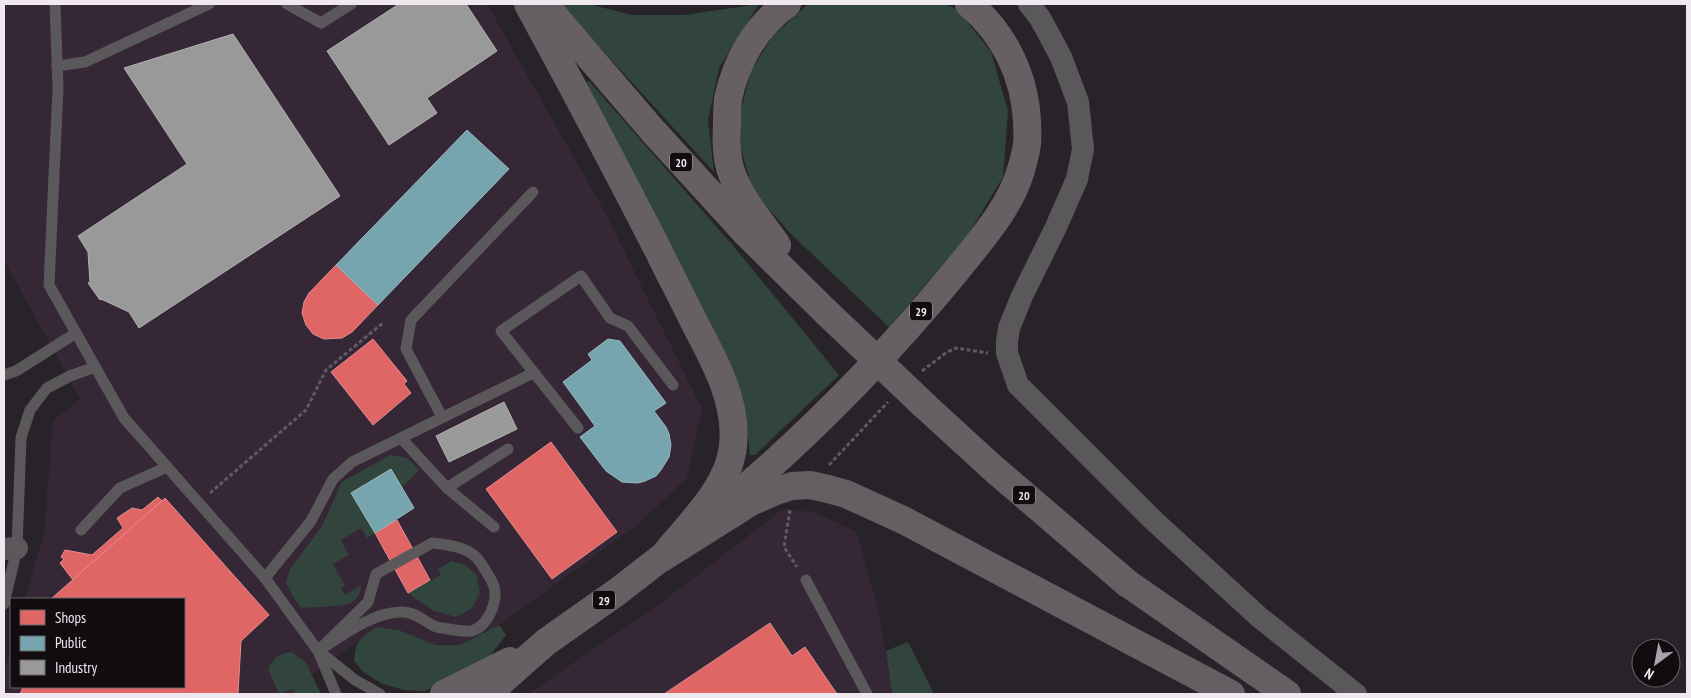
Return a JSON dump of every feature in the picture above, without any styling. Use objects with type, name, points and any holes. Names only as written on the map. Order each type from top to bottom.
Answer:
[{"type":"highway","points":[[662,558],[751,502],[792,486],[810,485],[846,494],[903,520],[1230,694]]},
{"type":"highway","name":"20","points":[[1126,583],[1260,694]]},
{"type":"highway","name":"20","points":[[1126,583],[1287,694]]},
{"type":"main road","points":[[528,4],[621,178],[709,351],[732,409],[734,428],[733,448],[729,466],[714,494],[662,558]]},
{"type":"main road","name":"20","points":[[544,4],[611,83],[747,234],[924,406],[1126,583]]},
{"type":"main road","points":[[787,4],[775,12],[754,36],[739,62],[728,100],[726,142],[731,173],[743,198],[826,312]]},
{"type":"main road","name":"29","points":[[487,694],[546,642],[662,558],[786,452],[846,393],[901,334],[982,239],[1006,204],[1020,172],[1028,143],[1026,101],[1015,64],[994,30],[969,4]]},
{"type":"main road","name":"29","points":[[444,694],[546,642]]},
{"type":"street","points":[[1029,4],[1040,18],[1061,57],[1078,102],[1083,149],[1076,179],[1009,328],[1007,353],[1018,384],[1152,519],[1260,617],[1356,694]]},
{"type":"lane","points":[[55,4],[58,66],[48,284],[124,418],[265,578],[318,651],[336,694]]},
{"type":"lane","points":[[58,66],[86,62],[209,4]]},
{"type":"lane","points":[[287,4],[321,23],[351,4]]},
{"type":"lane","points":[[442,418],[406,350],[411,320],[534,192]]},
{"type":"lane","points":[[578,428],[501,331],[581,276],[610,318],[628,326],[673,385]]},
{"type":"lane","points":[[4,375],[16,371],[76,333]]},
{"type":"lane","points":[[4,604],[21,438],[30,410],[47,388],[70,376],[95,367]]},
{"type":"lane","points":[[265,578],[311,521],[333,479],[352,462],[533,373]]},
{"type":"lane","points":[[401,438],[447,488],[494,527]]},
{"type":"lane","points":[[447,488],[508,449]]},
{"type":"lane","points":[[81,530],[120,488],[167,467]]},
{"type":"lane","points":[[432,544],[453,546],[476,556],[496,589],[493,607],[484,624],[475,630],[464,632],[435,627],[421,616],[401,611],[377,616],[318,651],[368,602],[376,574],[432,544]]},
{"type":"lane","points":[[806,580],[867,694]]},
{"type":"lane","points":[[318,651],[356,680],[380,694]]},
{"type":"path","points":[[209,493],[306,410],[326,370],[384,322]]},
{"type":"path","points":[[916,376],[930,363],[956,348],[980,353],[1007,353]]},
{"type":"path","points":[[806,580],[784,547],[792,499],[810,485],[888,402]]},
{"type":"shaded area","points":[[4,4],[487,4],[606,214],[702,409],[687,478],[641,522],[499,625],[460,645],[434,644],[399,630],[377,627],[312,675],[321,694],[4,694],[4,674],[10,652],[10,688],[185,688],[185,598],[25,598],[44,533],[53,421],[80,399],[4,260]]},
{"type":"shaded area","points":[[783,509],[813,512],[856,531],[879,612],[892,694],[528,694],[665,600]]},
{"type":"green space","points":[[560,4],[588,4],[633,15],[684,15],[759,4],[719,68],[708,120],[714,172]]},
{"type":"green space","points":[[945,4],[958,10],[991,52],[1008,111],[1003,177],[966,238],[889,327],[791,234],[753,191],[741,149],[741,110],[751,71],[772,37],[807,5]]},
{"type":"green space","points":[[589,81],[735,248],[839,375],[755,455],[750,455],[748,434],[734,373],[585,83]]},
{"type":"green space","points":[[390,455],[407,458],[419,470],[402,488],[391,469],[351,493],[375,533],[367,538],[361,528],[341,540],[349,555],[333,564],[345,585],[341,588],[345,595],[362,585],[360,593],[354,601],[348,604],[301,608],[286,582],[290,569],[322,526],[342,482]]},
{"type":"green space","points":[[452,561],[465,565],[477,575],[480,593],[471,609],[456,617],[434,611],[408,593],[441,575],[438,569]]},
{"type":"green space","points":[[499,625],[506,635],[487,660],[452,681],[424,691],[404,690],[383,684],[363,672],[354,661],[356,648],[360,640],[377,627],[399,630],[436,645],[460,645]]},
{"type":"green space","points":[[908,642],[934,694],[892,694],[886,651]]},
{"type":"green space","points":[[292,652],[306,663],[321,694],[295,694],[292,689],[279,694],[268,669],[278,656]]},
{"type":"building: Shops","points":[[336,265],[378,305],[352,332],[342,338],[324,339],[313,334],[306,325],[302,313],[304,302],[309,293]]},
{"type":"building: Shops","points":[[373,339],[407,381],[404,384],[411,393],[373,425],[331,372]]},
{"type":"building: Shops","points":[[551,442],[617,532],[552,579],[486,489]]},
{"type":"building: Shops","points":[[158,497],[162,501],[73,580],[60,563],[64,559],[61,557],[65,550],[92,555],[123,528],[117,518],[132,508],[142,510]]},
{"type":"building: Shops","points":[[165,498],[269,615],[241,641],[238,694],[20,694],[23,688],[185,688],[185,598],[52,598]]},
{"type":"building: Shops","points":[[397,520],[430,580],[408,593],[375,533]]},
{"type":"building: Shops","points":[[770,623],[792,656],[805,647],[837,694],[664,694]]},
{"type":"building: Public","points":[[467,130],[509,169],[378,305],[336,265]]},
{"type":"building: Public","points":[[608,339],[620,341],[666,403],[654,411],[669,434],[671,445],[669,457],[656,476],[638,483],[622,482],[606,471],[580,437],[595,426],[563,382],[592,360],[588,354]]},
{"type":"building: Public","points":[[391,469],[414,508],[375,533],[351,493]]},
{"type":"building: Industry","points":[[399,4],[466,4],[497,51],[427,98],[437,113],[389,145],[327,51]]},
{"type":"building: Industry","points":[[233,34],[340,196],[139,328],[129,312],[100,300],[88,283],[90,282],[88,252],[78,236],[187,164],[124,68]]},
{"type":"building: Industry","points":[[504,402],[517,429],[449,462],[436,436]]}]
